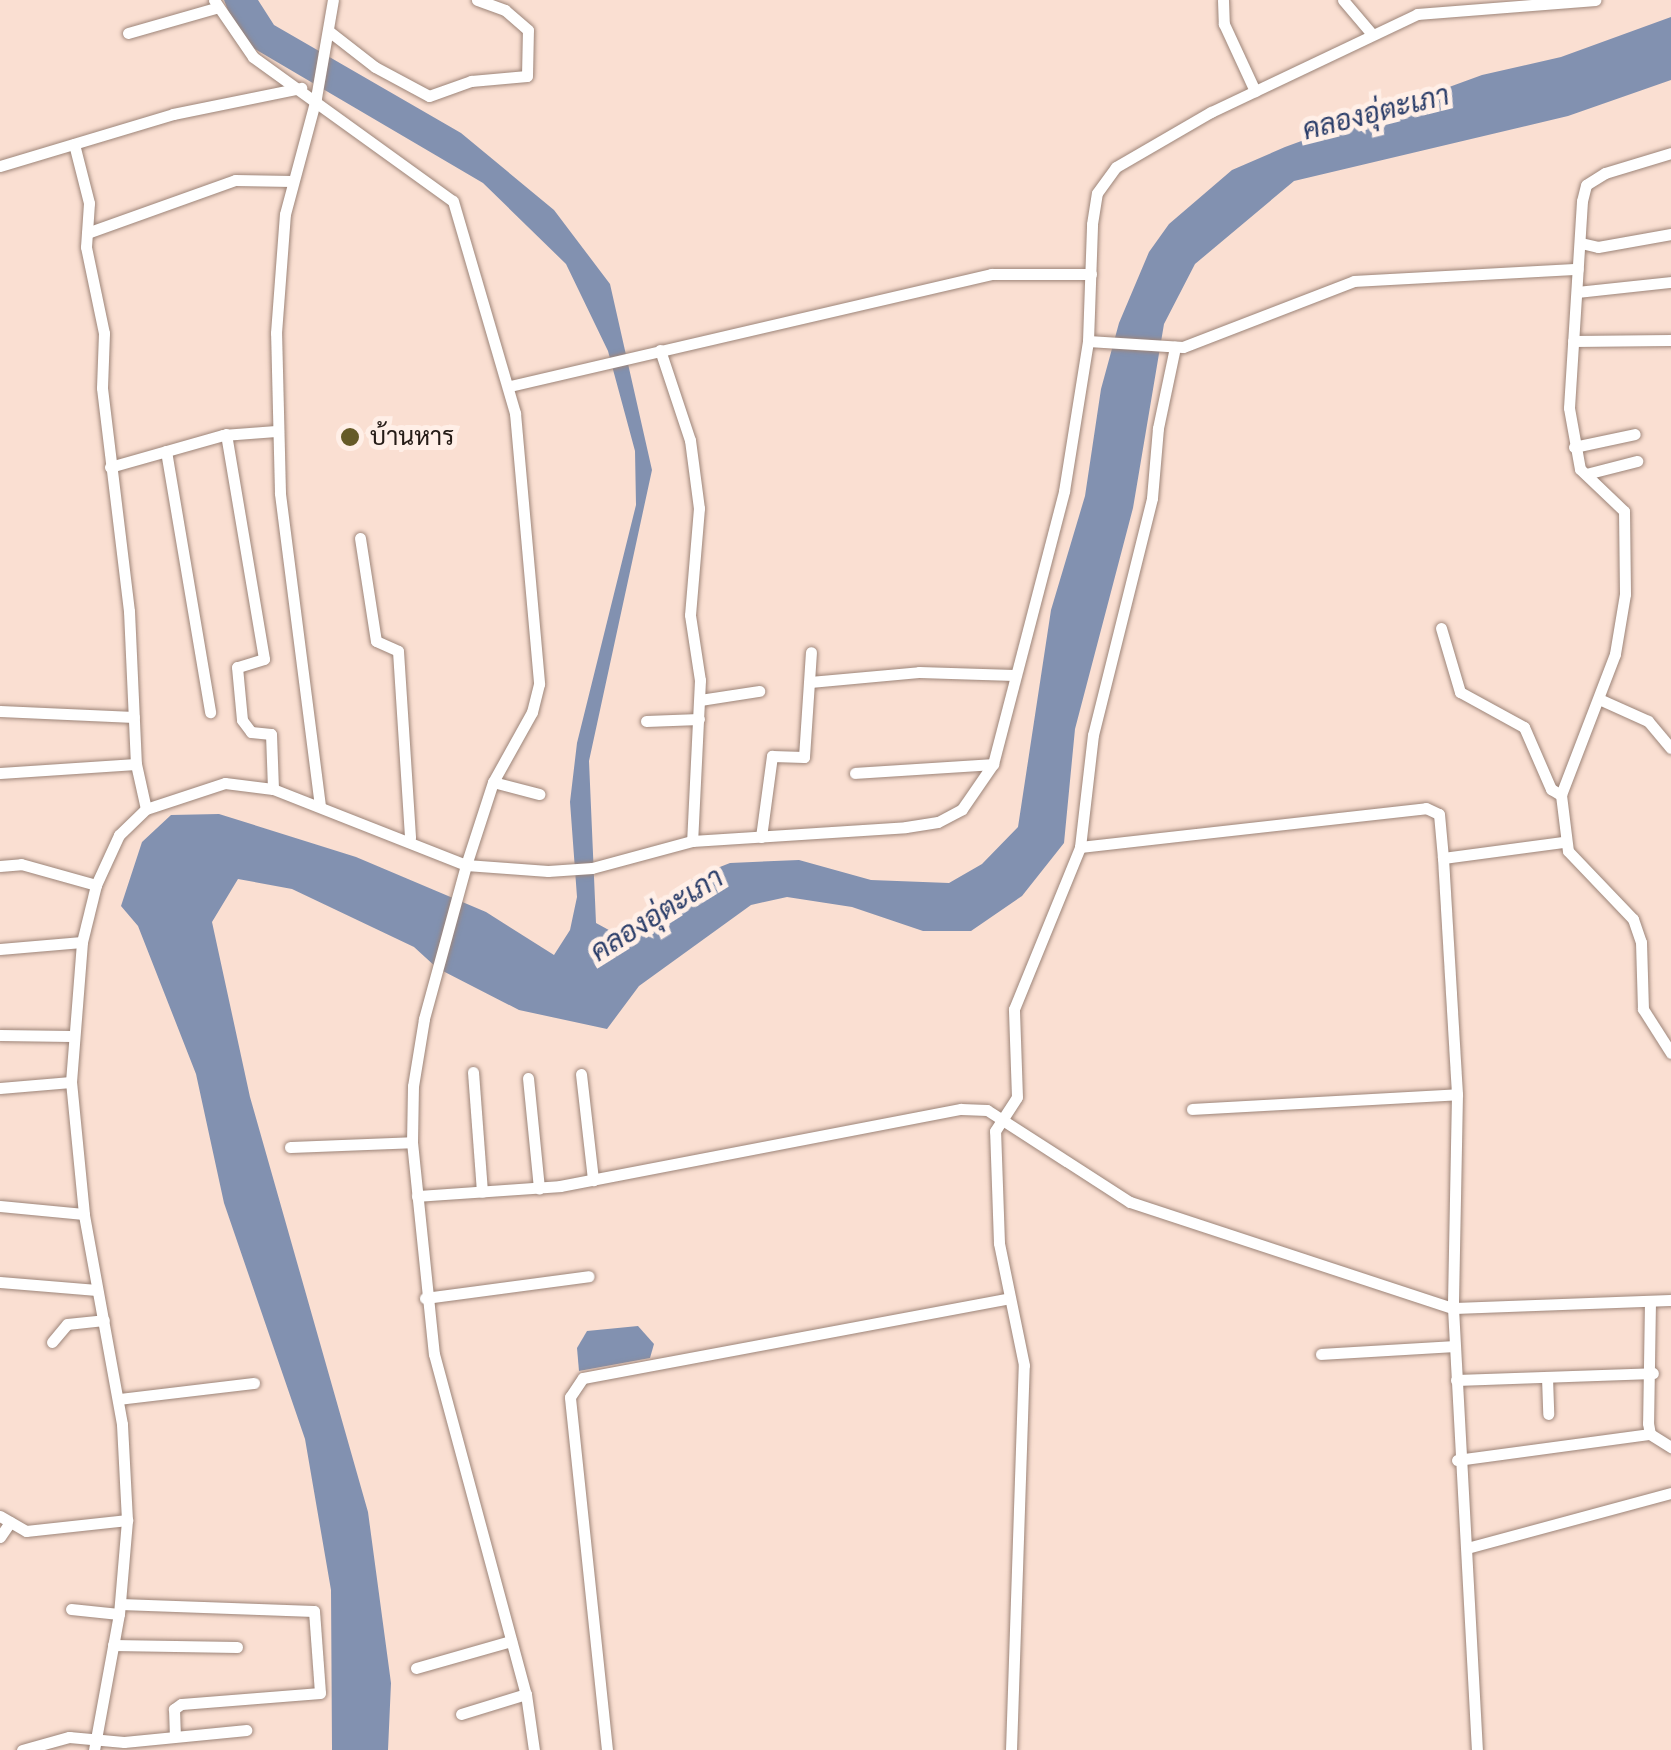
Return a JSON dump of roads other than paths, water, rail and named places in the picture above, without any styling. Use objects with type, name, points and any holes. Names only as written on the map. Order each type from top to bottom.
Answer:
[{"type":"street","points":[[320,806],[276,430],[276,333],[292,181],[316,98],[333,0]]},
{"type":"street","points":[[330,32],[374,67],[429,96],[470,82],[527,76],[528,30],[505,10],[477,0]]},
{"type":"street","points":[[1223,0],[1224,24],[1255,91]]},
{"type":"street","points":[[1343,0],[1371,33]]},
{"type":"street","points":[[95,1744],[119,1609],[126,1520],[119,1399],[84,1214],[71,1036],[82,942],[96,885],[119,835],[146,810],[225,784],[273,789],[410,838],[466,865],[574,870],[692,842],[938,822],[978,794],[994,764],[1064,490],[1095,342],[1090,274],[1098,194],[1116,167],[1371,33],[1438,6],[1595,0]]},
{"type":"street","points":[[128,32],[214,4],[254,56],[454,200],[510,386],[539,684],[532,712],[493,782],[437,968],[413,1086],[412,1142],[425,1298],[446,1402],[526,1694],[534,1750]]},
{"type":"street","points":[[0,166],[300,88]]},
{"type":"street","points":[[74,144],[89,203],[87,233],[104,333],[110,467],[129,611],[136,764],[146,810]]},
{"type":"street","points":[[1671,153],[1586,185],[1569,408],[1574,447],[1586,474],[1624,511],[1624,594],[1615,654],[1561,795],[1563,842],[1632,919],[1641,942],[1644,1008],[1671,1053]]},
{"type":"street","points":[[87,233],[235,180],[292,181]]},
{"type":"street","points":[[1580,243],[1598,247],[1671,234]]},
{"type":"street","points":[[1095,342],[1173,348],[1354,281],[1578,269]]},
{"type":"street","points":[[510,386],[991,274],[1090,274]]},
{"type":"street","points":[[1577,292],[1671,282]]},
{"type":"street","points":[[1573,341],[1671,340]]},
{"type":"street","points":[[1012,1750],[1015,1473],[1024,1365],[1009,1298],[995,1131],[1017,1097],[1014,1010],[1080,847],[1093,734],[1152,498],[1158,428],[1173,348]]},
{"type":"street","points":[[660,350],[690,440],[699,508],[690,615],[700,700],[692,842]]},
{"type":"street","points":[[110,467],[226,434],[276,430]]},
{"type":"street","points":[[226,434],[264,660],[237,668],[242,720],[250,732],[271,734],[273,789]]},
{"type":"street","points":[[1574,447],[1635,434]]},
{"type":"street","points":[[166,451],[210,712]]},
{"type":"street","points":[[1586,474],[1637,461]]},
{"type":"street","points":[[360,538],[376,641],[398,651],[410,838]]},
{"type":"street","points":[[1441,628],[1460,692],[1524,728],[1551,790],[1561,795]]},
{"type":"street","points":[[761,837],[772,756],[804,756],[811,652]]},
{"type":"street","points":[[810,682],[919,672],[1014,676]]},
{"type":"street","points":[[700,700],[759,691]]},
{"type":"street","points":[[1599,699],[1648,721],[1671,748]]},
{"type":"street","points":[[0,712],[134,717]]},
{"type":"street","points":[[646,721],[699,719]]},
{"type":"street","points":[[0,773],[136,764]]},
{"type":"street","points":[[854,773],[994,764]]},
{"type":"street","points":[[493,782],[538,794]]},
{"type":"street","points":[[1080,847],[1426,808],[1439,814],[1457,1094],[1453,1308],[1458,1460],[1467,1548],[1477,1750]]},
{"type":"street","points":[[1443,858],[1563,842]]},
{"type":"street","points":[[0,866],[22,864],[96,885]]},
{"type":"street","points":[[0,950],[82,942]]},
{"type":"street","points":[[0,1036],[71,1036]]},
{"type":"street","points":[[473,1072],[482,1192]]},
{"type":"street","points":[[581,1074],[593,1180]]},
{"type":"street","points":[[528,1078],[538,1188]]},
{"type":"street","points":[[0,1088],[72,1082]]},
{"type":"street","points":[[1192,1109],[1457,1094]]},
{"type":"street","points":[[417,1196],[593,1180],[961,1109],[1003,1118],[1074,1172],[1130,1202],[1453,1308],[1671,1300]]},
{"type":"street","points":[[290,1147],[412,1142]]},
{"type":"street","points":[[0,1206],[84,1214]]},
{"type":"street","points":[[425,1298],[590,1276]]},
{"type":"street","points":[[0,1282],[97,1290]]},
{"type":"street","points":[[607,1750],[570,1397],[583,1378],[1009,1298]]},
{"type":"street","points":[[1650,1301],[1650,1434]]},
{"type":"street","points":[[52,1342],[66,1324],[104,1320]]},
{"type":"street","points":[[1321,1354],[1454,1346]]},
{"type":"street","points":[[1456,1380],[1652,1373]]},
{"type":"street","points":[[1547,1377],[1548,1414]]},
{"type":"street","points":[[119,1399],[254,1384]]},
{"type":"street","points":[[1458,1460],[1650,1434],[1671,1447]]},
{"type":"street","points":[[1467,1548],[1671,1493]]},
{"type":"street","points":[[0,1538],[5,1519],[26,1531],[126,1520]]},
{"type":"street","points":[[70,1609],[314,1611],[320,1693],[181,1704],[174,1709],[174,1734]]},
{"type":"street","points":[[416,1668],[511,1641]]},
{"type":"street","points":[[113,1645],[237,1648]]},
{"type":"street","points":[[461,1714],[526,1694]]},
{"type":"street","points":[[22,1750],[36,1742],[95,1744],[246,1730]]},
{"type":"water","name":"คลองอุ่ตะเภา","points":[[224,0],[258,0],[274,25],[461,133],[554,210],[610,284],[652,470],[589,761],[596,923],[618,935],[697,876],[730,863],[799,860],[871,880],[949,883],[982,864],[1018,827],[1051,610],[1085,496],[1101,389],[1119,323],[1149,252],[1169,224],[1232,170],[1285,147],[1482,75],[1561,57],[1671,17],[1671,80],[1568,116],[1294,181],[1195,264],[1164,324],[1133,508],[1075,729],[1064,843],[1022,896],[971,931],[923,931],[852,907],[787,897],[751,905],[639,986],[607,1029],[519,1010],[437,968],[414,947],[292,889],[238,879],[212,922],[250,1097],[368,1512],[391,1683],[388,1750],[332,1750],[331,1590],[305,1439],[224,1203],[196,1074],[138,926],[121,906],[142,842],[171,815],[219,814],[356,857],[486,912],[554,955],[570,930],[577,897],[570,802],[577,743],[636,505],[635,451],[608,351],[566,264],[483,183],[253,48],[234,26]]},
{"type":"water","points":[[638,1326],[654,1344],[650,1358],[579,1371],[577,1348],[587,1331]]},
{"type":"place","name":"บ้านหาร","points":[[350,437]]}]
